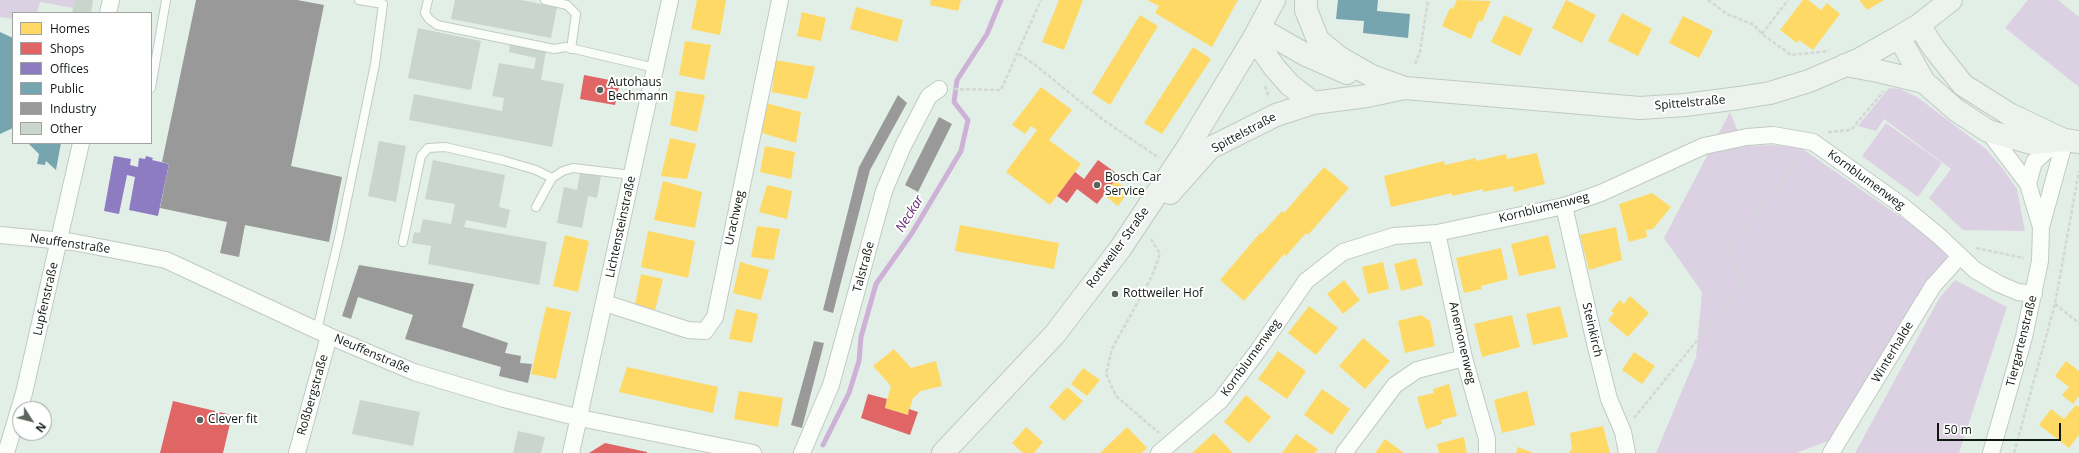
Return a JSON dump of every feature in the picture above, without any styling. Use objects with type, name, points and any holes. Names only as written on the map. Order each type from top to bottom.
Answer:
[{"type":"main road","name":"Rottweiler Straße","points":[[943,453],[1055,334],[1120,249],[1188,147],[1274,0]]},
{"type":"main road","name":"Spittelstraße","points":[[1306,0],[1306,10],[1318,40],[1340,58],[1372,76],[1405,88],[1640,108],[1678,106],[1770,93],[1809,81],[1840,59],[1898,37],[1919,25],[1951,0]]},
{"type":"main road","points":[[1919,25],[1933,47],[1963,85],[2009,114],[2072,141]]},
{"type":"main road","name":"Spittelstraße","points":[[1256,33],[1286,44],[1343,73],[1372,76]]},
{"type":"main road","points":[[1256,33],[1274,67],[1290,85],[1313,102]]},
{"type":"main road","points":[[1898,37],[1924,82],[1956,110],[1988,131],[2031,143],[2072,141]]},
{"type":"main road","points":[[1840,59],[1924,82]]},
{"type":"main road","name":"Spittelstraße","points":[[1120,249],[1210,148],[1276,115],[1313,102],[1367,96],[1405,88]]},
{"type":"street","points":[[108,12],[111,0]]},
{"type":"street","name":"Lichtensteinstraße","points":[[571,453],[580,418],[670,0]]},
{"type":"street","name":"Urachweg","points":[[605,303],[688,330],[705,331],[715,317],[780,0]]},
{"type":"street","name":"Talstraße","points":[[802,453],[831,385],[884,191],[903,146],[929,96],[939,89]]},
{"type":"street","name":"Tiergartenstraße","points":[[1988,131],[2028,184],[2041,227]]},
{"type":"street","name":"Kornblumenweg","points":[[1164,448],[1220,401],[1257,352],[1306,281],[1343,252],[1394,236],[1437,233],[1564,206],[1601,193],[1704,146],[1747,137],[1773,135],[1813,142],[1900,204],[1975,270],[1999,284],[2018,292],[2034,294]]},
{"type":"street","points":[[2028,184],[2034,162],[2046,151],[2072,141]]},
{"type":"street","name":"Tiergartenstraße","points":[[1991,453],[2024,337],[2034,294],[2040,261],[2041,227],[2072,141]]},
{"type":"street","name":"Lupfenstraße","points":[[6,453],[24,393],[81,144]]},
{"type":"street","name":"Steinkirch","points":[[1564,206],[1609,399],[1623,432],[1626,453]]},
{"type":"street","name":"Anemonenweg","points":[[1437,233],[1464,358],[1487,439],[1487,453]]},
{"type":"street","name":"Neuffenstraße","points":[[0,235],[59,240],[166,260],[323,333],[414,372],[504,399],[580,418],[753,453]]},
{"type":"street","name":"Winterhalde","points":[[1831,453],[1933,286],[1960,256]]},
{"type":"street","name":"Roßbergstraße","points":[[297,453],[323,333]]},
{"type":"street","points":[[1344,453],[1395,384],[1417,370],[1464,358]]},
{"type":"lane","points":[[152,82],[166,0]]},
{"type":"lane","points":[[323,333],[339,238],[373,72],[383,4],[359,0]]},
{"type":"lane","points":[[428,0],[425,13],[429,19],[437,25],[554,49],[571,49],[655,68]]},
{"type":"lane","points":[[545,0],[566,5],[576,14],[571,49]]},
{"type":"lane","points":[[403,242],[421,156],[428,148],[445,147],[502,160],[536,170],[552,178]]},
{"type":"lane","points":[[536,207],[552,178],[563,171],[573,168],[632,175]]},
{"type":"path","points":[[967,89],[1002,90],[1019,54],[1041,0]]},
{"type":"path","points":[[1415,64],[1420,52],[1428,0]]},
{"type":"path","points":[[1708,0],[1727,14],[1754,26],[1762,34],[1791,55],[1826,50],[1840,59]]},
{"type":"path","points":[[1762,34],[1788,0]]},
{"type":"path","points":[[1019,54],[1034,64],[1102,119],[1161,159]]},
{"type":"path","points":[[1267,81],[1264,86],[1272,104]]},
{"type":"path","points":[[1623,432],[1743,284],[1728,248],[1813,142],[1826,132],[1852,130],[1882,95],[1884,89]]},
{"type":"path","points":[[2014,453],[2055,304],[2079,171]]},
{"type":"path","points":[[1151,239],[1160,254],[1152,276],[1112,349],[1106,374],[1116,396],[1164,448]]},
{"type":"path","points":[[1975,248],[2040,261],[2063,261]]},
{"type":"path","points":[[2055,304],[2079,323]]},
{"type":"shaded area","points":[[0,0],[75,0],[73,8],[40,2],[37,12],[12,12],[12,19],[0,17]]},
{"type":"shaded area","points":[[2028,0],[2058,0],[2079,17],[2079,87],[2005,28]]},
{"type":"shaded area","points":[[1889,88],[1900,89],[1917,97],[1986,149],[2017,189],[2025,231],[1963,230],[1929,198],[1951,169],[1884,119],[1876,131],[1858,126]]},
{"type":"shaded area","points":[[1730,112],[1744,146],[1777,145],[1801,148],[1944,247],[1947,257],[1834,439],[1796,453],[1656,453],[1696,357],[1702,292],[1664,238]]},
{"type":"shaded area","points":[[1886,123],[1942,163],[1918,197],[1862,156]]},
{"type":"shaded area","points":[[1955,280],[2007,307],[1959,453],[1855,453],[1940,297]]},
{"type":"building: Homes","points":[[697,0],[726,0],[720,35],[691,29]]},
{"type":"building: Homes","points":[[931,0],[961,0],[958,11],[930,5]]},
{"type":"building: Homes","points":[[1059,0],[1083,0],[1064,50],[1042,42]]},
{"type":"building: Homes","points":[[1147,0],[1238,0],[1212,47],[1155,13],[1159,6]]},
{"type":"building: Homes","points":[[1457,0],[1491,1],[1482,22],[1479,20],[1471,39],[1442,26],[1450,8],[1453,9]]},
{"type":"building: Homes","points":[[1566,0],[1596,15],[1582,43],[1552,28]]},
{"type":"building: Homes","points":[[1803,0],[1808,0],[1821,10],[1827,3],[1840,14],[1813,50],[1799,40],[1797,43],[1780,30]]},
{"type":"building: Homes","points":[[1859,0],[1884,0],[1867,10]]},
{"type":"building: Homes","points":[[856,7],[903,20],[897,42],[850,29]]},
{"type":"building: Homes","points":[[802,12],[826,18],[821,41],[797,36]]},
{"type":"building: Homes","points":[[1622,13],[1652,29],[1638,56],[1608,41]]},
{"type":"building: Homes","points":[[1140,15],[1158,26],[1110,105],[1092,93]]},
{"type":"building: Homes","points":[[1504,15],[1533,29],[1520,56],[1491,42]]},
{"type":"building: Homes","points":[[1683,16],[1713,31],[1699,58],[1669,43]]},
{"type":"building: Homes","points":[[685,41],[711,45],[704,80],[679,75]]},
{"type":"building: Homes","points":[[1193,47],[1211,59],[1162,134],[1144,123]]},
{"type":"building: Homes","points":[[775,60],[815,67],[807,99],[772,92]]},
{"type":"building: Homes","points":[[1041,87],[1072,110],[1049,140],[1081,164],[1050,205],[1006,172],[1037,130],[1031,126],[1025,134],[1012,125]]},
{"type":"building: Homes","points":[[676,91],[705,95],[697,132],[670,125]]},
{"type":"building: Homes","points":[[765,103],[801,112],[796,143],[762,133]]},
{"type":"building: Homes","points":[[670,138],[696,144],[687,179],[661,176]]},
{"type":"building: Homes","points":[[765,146],[795,152],[791,179],[760,172]]},
{"type":"building: Homes","points":[[1537,153],[1545,184],[1514,192],[1513,186],[1483,192],[1483,189],[1452,196],[1452,193],[1391,207],[1384,176],[1444,161],[1445,165],[1476,158],[1476,161],[1506,154],[1507,159]]},
{"type":"building: Homes","points":[[1324,167],[1349,188],[1308,235],[1306,233],[1286,256],[1284,254],[1244,301],[1220,280],[1260,233],[1261,234],[1282,211],[1284,213]]},
{"type":"building: Homes","points":[[1115,180],[1129,191],[1118,206],[1104,195]]},
{"type":"building: Homes","points":[[663,181],[702,192],[695,228],[654,220]]},
{"type":"building: Homes","points":[[767,185],[792,191],[787,219],[759,212]]},
{"type":"building: Homes","points":[[1652,193],[1671,207],[1653,229],[1646,230],[1647,237],[1629,242],[1619,204]]},
{"type":"building: Homes","points":[[960,225],[1059,243],[1054,269],[955,251]]},
{"type":"building: Homes","points":[[757,226],[780,229],[774,260],[751,257]]},
{"type":"building: Homes","points":[[1616,227],[1622,260],[1589,270],[1580,235]]},
{"type":"building: Homes","points":[[648,231],[695,241],[688,278],[641,267]]},
{"type":"building: Homes","points":[[565,235],[589,241],[578,292],[553,286]]},
{"type":"building: Homes","points":[[1548,235],[1556,268],[1519,276],[1511,244]]},
{"type":"building: Homes","points":[[1501,248],[1508,279],[1481,286],[1482,289],[1464,293],[1456,258]]},
{"type":"building: Homes","points":[[1416,258],[1423,285],[1401,291],[1394,264]]},
{"type":"building: Homes","points":[[740,262],[769,270],[761,300],[733,293]]},
{"type":"building: Homes","points":[[1383,262],[1389,289],[1368,294],[1362,267]]},
{"type":"building: Homes","points":[[641,274],[663,279],[655,310],[635,305]]},
{"type":"building: Homes","points":[[1344,280],[1360,300],[1343,314],[1327,294]]},
{"type":"building: Homes","points":[[1630,296],[1649,313],[1628,337],[1608,320],[1614,313],[1611,311],[1620,300],[1624,304]]},
{"type":"building: Homes","points":[[1309,306],[1338,328],[1316,355],[1288,333]]},
{"type":"building: Homes","points":[[1560,306],[1568,337],[1533,345],[1526,314]]},
{"type":"building: Homes","points":[[546,307],[571,312],[556,379],[531,374]]},
{"type":"building: Homes","points":[[736,309],[758,314],[752,343],[729,339]]},
{"type":"building: Homes","points":[[1421,315],[1430,321],[1435,346],[1405,353],[1398,321]]},
{"type":"building: Homes","points":[[1512,315],[1520,347],[1482,357],[1474,324]]},
{"type":"building: Homes","points":[[1363,338],[1390,361],[1365,389],[1339,366]]},
{"type":"building: Homes","points":[[894,349],[911,368],[936,361],[942,386],[921,391],[913,398],[908,415],[885,408],[891,386],[873,366]]},
{"type":"building: Homes","points":[[1278,351],[1306,371],[1287,399],[1258,379]]},
{"type":"building: Homes","points":[[1634,352],[1655,366],[1642,384],[1622,370]]},
{"type":"building: Homes","points":[[2066,361],[2079,371],[2079,396],[2073,404],[2062,395],[2069,387],[2055,376]]},
{"type":"building: Homes","points":[[627,367],[718,387],[713,413],[619,392]]},
{"type":"building: Homes","points":[[1083,368],[1100,380],[1087,396],[1071,384]]},
{"type":"building: Homes","points":[[1449,384],[1457,416],[1441,420],[1442,424],[1426,429],[1417,397],[1434,393],[1433,389]]},
{"type":"building: Homes","points":[[1067,387],[1083,401],[1064,421],[1049,407]]},
{"type":"building: Homes","points":[[1322,389],[1350,409],[1332,435],[1304,415]]},
{"type":"building: Homes","points":[[739,391],[783,398],[778,427],[734,419]]},
{"type":"building: Homes","points":[[1527,391],[1535,425],[1502,433],[1494,400]]},
{"type":"building: Homes","points":[[1246,395],[1271,417],[1249,443],[1224,422]]},
{"type":"building: Homes","points":[[2076,405],[2079,407],[2079,435],[2069,448],[2039,425],[2051,409],[2064,419]]},
{"type":"building: Homes","points":[[1603,426],[1610,453],[1569,453],[1572,448],[1570,433]]},
{"type":"building: Homes","points":[[1026,427],[1043,442],[1034,453],[1023,453],[1012,443]]},
{"type":"building: Homes","points":[[1127,427],[1147,448],[1142,453],[1100,453]]},
{"type":"building: Homes","points":[[1214,433],[1233,453],[1192,453]]},
{"type":"building: Homes","points":[[1296,434],[1318,449],[1315,453],[1282,453]]},
{"type":"building: Homes","points":[[1464,437],[1467,453],[1439,453],[1437,444]]},
{"type":"building: Homes","points":[[1385,439],[1404,453],[1375,453]]},
{"type":"building: Homes","points":[[1518,447],[1533,453],[1516,453]]},
{"type":"building: Shops","name":"Autohaus Bechmann","points":[[584,75],[620,82],[615,105],[580,99]]},
{"type":"building: Shops","points":[[1098,160],[1119,175],[1097,204],[1077,189],[1067,203],[1057,196],[1075,172],[1084,179]]},
{"type":"building: Shops","points":[[868,394],[887,399],[885,408],[908,415],[909,409],[918,412],[910,435],[861,418]]},
{"type":"building: Shops","points":[[173,401],[232,415],[223,453],[160,453]]},
{"type":"building: Shops","points":[[605,443],[647,452],[647,453],[589,453]]},
{"type":"building: Offices","points":[[114,156],[131,159],[130,165],[138,167],[139,158],[145,159],[146,156],[153,158],[152,160],[169,164],[158,216],[129,210],[135,177],[127,175],[119,214],[104,211]]},
{"type":"building: Public","points":[[1338,0],[1378,0],[1377,11],[1410,14],[1408,38],[1363,33],[1364,21],[1336,19]]},
{"type":"building: Public","points":[[0,32],[12,38],[12,128],[0,134]]},
{"type":"building: Public","points":[[29,144],[61,144],[56,170],[46,161],[45,165],[37,164],[39,154]]},
{"type":"building: Industry","points":[[196,0],[297,0],[324,5],[291,166],[342,177],[329,242],[245,225],[239,257],[220,253],[227,222],[160,208],[169,164],[162,162]]},
{"type":"building: Industry","points":[[898,95],[907,103],[870,170],[833,313],[823,310],[859,167]]},
{"type":"building: Industry","points":[[939,117],[952,124],[918,192],[905,185]]},
{"type":"building: Industry","points":[[359,265],[474,284],[462,327],[508,343],[505,353],[521,356],[520,363],[532,364],[528,383],[499,376],[501,367],[405,339],[413,315],[358,297],[351,319],[342,316]]},
{"type":"building: Industry","points":[[814,341],[824,343],[802,428],[791,425]]},
{"type":"building: Other","points":[[75,0],[93,0],[91,12],[72,12]]},
{"type":"building: Other","points":[[455,0],[521,0],[557,7],[551,38],[451,19]]},
{"type":"building: Other","points":[[418,28],[481,41],[471,90],[408,78]]},
{"type":"building: Other","points":[[510,44],[546,51],[541,80],[564,84],[552,147],[409,120],[414,94],[502,111],[504,98],[492,96],[499,63],[534,69],[536,58],[509,52]]},
{"type":"building: Other","points":[[379,141],[406,146],[396,202],[368,196]]},
{"type":"building: Other","points":[[433,160],[505,175],[499,207],[510,210],[506,228],[466,220],[464,227],[547,242],[539,285],[428,264],[431,246],[412,243],[414,232],[420,233],[423,219],[451,224],[455,204],[425,199]]},
{"type":"building: Other","points":[[580,173],[601,176],[597,198],[588,196],[582,228],[557,223],[564,187],[577,190]]},
{"type":"building: Other","points":[[360,400],[420,412],[413,446],[352,434]]},
{"type":"building: Other","points":[[518,431],[545,437],[541,453],[513,453]]},
{"type":"waterway","name":"Neckar","points":[[823,445],[849,393],[859,361],[861,337],[876,284],[912,233],[961,151],[968,120],[954,102],[957,80],[987,34],[1001,0]]},
{"type":"place","name":"Autohaus Bechmann","points":[[600,90]]},
{"type":"place","name":"Bosch Car Service","points":[[1097,185]]},
{"type":"place","name":"Rottweiler Hof","points":[[1115,294]]},
{"type":"place","name":"Clever fit","points":[[200,420]]}]
